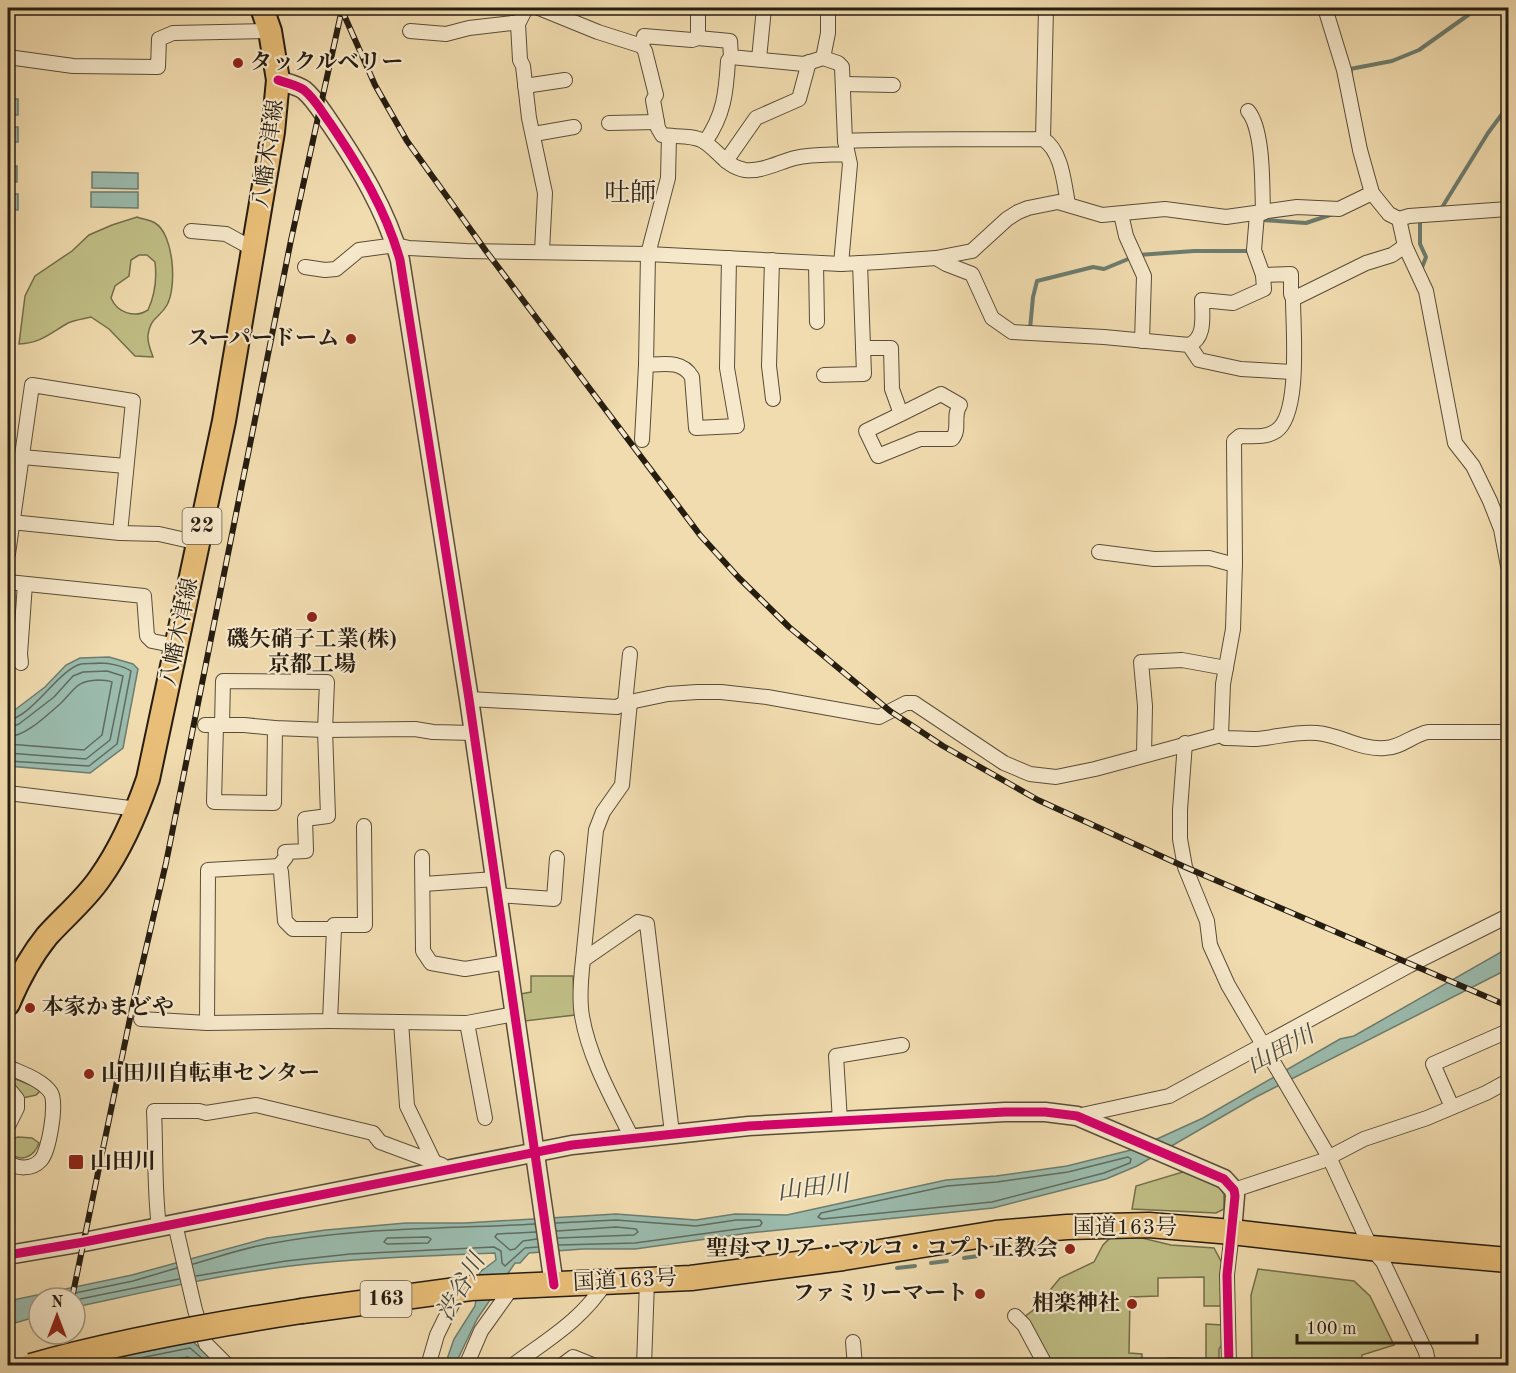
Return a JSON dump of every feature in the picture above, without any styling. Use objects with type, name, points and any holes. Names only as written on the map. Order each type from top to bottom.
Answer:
[{"type":"highway","name":"国道163号","points":[[31,1365],[190,1328],[465,1289],[513,1286],[552,1274],[606,1282],[691,1278],[843,1258],[996,1233],[1067,1227],[1149,1225],[1509,1260]]},
{"type":"main road","name":"八幡木津線","points":[[8,1004],[27,963],[99,880],[123,843],[148,778],[224,421],[255,250],[273,132],[278,80],[270,31],[262,8]]},
{"type":"street","points":[[526,8],[518,24],[520,60],[523,66],[529,118],[545,192],[542,251]]},
{"type":"street","points":[[539,8],[598,32],[642,46]]},
{"type":"street","points":[[698,8],[698,38]]},
{"type":"street","points":[[759,59],[764,8]]},
{"type":"street","points":[[823,58],[828,33],[828,8]]},
{"type":"street","points":[[1043,139],[1046,8]]},
{"type":"street","points":[[1324,8],[1344,70],[1360,150],[1372,193],[1389,214],[1399,219],[1409,216],[1509,209]]},
{"type":"street","points":[[410,31],[446,34],[469,28],[518,24]]},
{"type":"street","points":[[8,57],[73,66],[158,67],[159,39],[173,33],[270,31]]},
{"type":"street","points":[[705,142],[717,126],[720,116],[726,91],[728,61],[731,57],[730,41],[644,36],[642,46],[656,95],[653,100],[662,135],[698,139],[705,142],[726,161],[741,169],[755,170],[796,158],[846,148],[900,141],[935,138],[1043,139],[1054,149],[1062,171],[1068,204]]},
{"type":"street","points":[[731,57],[796,63],[823,58],[838,63],[842,68],[846,148],[850,164],[841,264]]},
{"type":"street","points":[[726,161],[756,118],[799,99],[809,62]]},
{"type":"street","points":[[278,80],[302,88],[311,97],[367,180],[396,245],[411,326],[469,699],[552,1274]]},
{"type":"street","points":[[525,86],[565,80]]},
{"type":"street","points":[[844,84],[893,85]]},
{"type":"street","points":[[936,258],[972,274],[992,318],[1012,332],[1189,345],[1201,335],[1202,300],[1233,303],[1264,290],[1263,275],[1254,250],[1260,213],[1260,147],[1254,120],[1248,111]]},
{"type":"street","points":[[609,123],[657,122]]},
{"type":"street","points":[[534,134],[574,127]]},
{"type":"street","points":[[642,440],[648,254],[668,178],[669,136]]},
{"type":"street","points":[[305,267],[336,269],[360,250],[396,245],[409,248],[455,250],[648,254],[841,264],[936,258],[972,251],[1007,219],[1028,208],[1058,202],[1102,215],[1165,209],[1227,217],[1306,207],[1339,208],[1372,193]]},
{"type":"street","points":[[1121,214],[1126,236],[1144,276],[1142,341]]},
{"type":"street","points":[[1399,219],[1405,246],[1426,291],[1455,443],[1473,466],[1490,501],[1501,528],[1509,566]]},
{"type":"street","points":[[191,231],[226,234],[255,250]]},
{"type":"street","points":[[1293,299],[1366,263],[1392,255],[1405,246]]},
{"type":"street","points":[[646,365],[669,363],[685,368],[689,372],[692,377],[696,428],[737,426],[727,368],[729,258]]},
{"type":"street","points":[[772,260],[769,366],[772,393],[786,385]]},
{"type":"street","points":[[816,263],[817,322]]},
{"type":"street","points":[[824,375],[864,374],[860,263]]},
{"type":"street","points":[[1221,735],[1223,684],[1233,629],[1234,441],[1240,436],[1270,434],[1281,427],[1289,415],[1290,408],[1293,372],[1292,274],[1263,275]]},
{"type":"street","points":[[1189,345],[1199,360],[1241,369],[1293,372]]},
{"type":"street","points":[[863,348],[891,348],[892,389],[901,414]]},
{"type":"street","points":[[8,554],[32,385],[133,401],[120,533]]},
{"type":"street","points":[[941,394],[960,405],[956,410],[956,434],[952,439],[920,439],[878,456],[866,430],[901,414],[941,394]]},
{"type":"street","points":[[22,457],[126,466]]},
{"type":"street","points":[[11,522],[120,533],[159,534],[199,543]]},
{"type":"street","points":[[1100,552],[1154,559],[1209,558],[1235,565]]},
{"type":"street","points":[[8,582],[144,596],[147,636],[152,641],[177,646]]},
{"type":"street","points":[[21,663],[25,584]]},
{"type":"street","points":[[630,654],[622,785],[603,812],[596,830],[581,980],[582,1017],[615,1105],[632,1138]]},
{"type":"street","points":[[1144,755],[1145,706],[1141,662],[1182,660],[1226,668]]},
{"type":"street","points":[[275,728],[274,803],[214,802],[214,725],[223,681],[327,682],[325,730],[328,816],[305,819],[306,851],[285,852],[286,857],[279,866],[285,921],[288,926],[293,929],[334,929]]},
{"type":"street","points":[[469,699],[617,707],[668,694],[721,692],[767,697],[879,717],[906,704],[914,703],[1004,763],[1016,769],[1056,777],[1221,735],[1225,738],[1258,739],[1282,734],[1314,732],[1337,736],[1367,747],[1387,748],[1395,747],[1418,734],[1428,732],[1509,732]]},
{"type":"street","points":[[214,725],[325,730],[415,729],[473,733]]},
{"type":"street","points":[[1185,744],[1179,810],[1180,839],[1185,867],[1207,921],[1210,945],[1228,985],[1329,1157],[1371,1248],[1383,1262],[1426,1352],[1429,1365]]},
{"type":"street","points":[[9,793],[138,809]]},
{"type":"street","points":[[330,1021],[334,925],[365,925],[364,826]]},
{"type":"street","points":[[422,857],[423,951],[431,963],[465,969],[507,962]]},
{"type":"street","points":[[424,884],[496,887],[554,899],[557,858]]},
{"type":"street","points":[[207,1023],[208,870],[279,866]]},
{"type":"street","points":[[1077,1116],[1169,1096],[1266,1050],[1410,965],[1509,916]]},
{"type":"street","points":[[584,960],[634,924],[641,922],[647,924],[672,1133]]},
{"type":"street","points":[[141,1019],[207,1023],[330,1021],[467,1023],[514,1014]]},
{"type":"street","points":[[401,1022],[407,1106],[439,1166]]},
{"type":"street","points":[[467,1023],[485,1118]]},
{"type":"street","points":[[1452,1107],[1433,1065],[1509,1031]]},
{"type":"street","points":[[840,1121],[836,1056],[902,1045]]},
{"type":"street","points":[[8,1067],[44,1086],[51,1093],[54,1104],[48,1139],[40,1162],[32,1167],[22,1168],[12,1166],[8,1162]]},
{"type":"street","points":[[1234,1190],[1322,1161],[1364,1139],[1427,1118],[1509,1081]]},
{"type":"street","points":[[8,1088],[17,1099],[17,1108],[8,1126]]},
{"type":"street","points":[[228,1365],[206,1344],[171,1227],[154,1185],[157,1158],[154,1111],[206,1113],[256,1105],[373,1133],[380,1142],[439,1166]]},
{"type":"street","points":[[8,1255],[171,1227],[439,1166],[535,1151],[672,1133],[840,1121],[1045,1112],[1077,1116],[1107,1128],[1224,1179],[1234,1190],[1227,1275],[1229,1365]]},
{"type":"street","points":[[644,1365],[647,1281]]},
{"type":"street","points":[[512,1365],[578,1318],[592,1303],[606,1282]]},
{"type":"street","points":[[466,1365],[481,1330],[513,1286]]},
{"type":"street","points":[[428,1365],[436,1335],[465,1289]]},
{"type":"street","points":[[1015,1316],[1024,1325],[1046,1365]]},
{"type":"street","points":[[853,1342],[855,1365]]},
{"type":"street","points":[[561,1365],[573,1357],[595,1365]]},
{"type":"shaded area","points":[[137,217],[153,222],[161,229],[170,249],[173,274],[170,297],[167,305],[151,324],[148,335],[153,357],[135,356],[109,329],[91,317],[68,323],[39,340],[19,344],[25,296],[35,276],[72,251],[89,235]],"holes":[[[139,255],[147,255],[155,262],[156,268],[152,299],[148,310],[143,313],[127,313],[117,307],[111,298],[115,286],[129,276],[131,260]]]},
{"type":"shaded area","points":[[531,976],[573,976],[575,1015],[525,1021],[520,994],[531,992]]},
{"type":"shaded area","points":[[8,1076],[40,1091],[36,1095],[23,1098],[17,1088],[8,1081]]},
{"type":"shaded area","points":[[18,1137],[32,1138],[39,1143],[37,1148],[26,1157],[13,1155],[9,1151],[9,1140]]},
{"type":"shaded area","points":[[1186,1171],[1219,1186],[1224,1194],[1224,1209],[1216,1213],[1132,1209],[1136,1186]]},
{"type":"shaded area","name":"相楽神社","points":[[1110,1238],[1142,1238],[1171,1245],[1214,1248],[1223,1265],[1223,1306],[1204,1306],[1204,1277],[1158,1278],[1158,1296],[1130,1297],[1129,1353],[1142,1354],[1142,1365],[1050,1365],[1023,1318],[1045,1301],[1060,1278],[1094,1262],[1103,1245]]},
{"type":"shaded area","points":[[1258,1269],[1354,1281],[1370,1296],[1394,1345],[1362,1355],[1361,1365],[1252,1365],[1251,1295]]},
{"type":"shaded area","points":[[1206,1324],[1222,1325],[1219,1365],[1168,1366],[1168,1358],[1206,1359]]},
{"type":"water","points":[[8,99],[18,99],[18,115],[8,115]]},
{"type":"water","points":[[8,127],[18,127],[18,142],[8,142]]},
{"type":"water","points":[[8,166],[17,166],[17,182],[8,182]]},
{"type":"water","points":[[92,172],[138,173],[138,189],[92,188]]},
{"type":"water","points":[[91,192],[138,192],[138,208],[91,207]]},
{"type":"water","points":[[8,194],[18,194],[18,210],[8,209]]},
{"type":"water","points":[[109,657],[133,664],[138,669],[123,748],[90,773],[8,766],[8,715],[45,687],[66,665],[80,658]]},
{"type":"water","points":[[1508,948],[1508,969],[1256,1097],[1137,1166],[1106,1179],[993,1208],[749,1233],[635,1249],[583,1249],[529,1253],[520,1263],[515,1263],[477,1319],[455,1365],[445,1365],[454,1339],[475,1306],[480,1272],[496,1260],[495,1253],[367,1259],[290,1266],[209,1279],[87,1304],[87,1286],[80,1286],[132,1275],[267,1238],[326,1230],[406,1223],[465,1223],[616,1214],[696,1220],[735,1214],[787,1215],[946,1180],[1067,1166],[1135,1149],[1203,1118],[1340,1039],[1354,1036]]},
{"type":"water","points":[[27,1297],[27,1319],[8,1325],[8,1301]]},
{"type":"water","points":[[193,1342],[220,1365],[115,1366],[127,1355]]},
{"type":"waterway","points":[[1351,72],[1350,69],[1392,61],[1419,50],[1478,8]]},
{"type":"waterway","points":[[1441,209],[1488,133],[1508,106]]},
{"type":"waterway","points":[[1263,220],[1306,223],[1333,214]]},
{"type":"waterway","points":[[1421,270],[1426,257],[1420,244],[1420,220],[1423,220]]},
{"type":"waterway","points":[[1030,329],[1037,281],[1093,267],[1104,269],[1138,255],[1194,251],[1250,251]]},
{"type":"waterway","points":[[1506,568],[1508,582]]},
{"type":"waterway","points":[[1020,1250],[1036,1249]]},
{"type":"waterway","points":[[964,1258],[978,1256]]},
{"type":"waterway","points":[[931,1263],[947,1261]]},
{"type":"waterway","points":[[897,1268],[915,1266]]},
{"type":"railway","points":[[341,8],[375,85],[407,141],[486,251],[700,535],[739,578],[789,627],[890,711],[943,746],[1038,800],[1185,867],[1508,1006]]},
{"type":"railway","points":[[74,1286],[133,1004],[166,863],[291,240],[342,9]]},
{"type":"railway","points":[[58,1366],[62,1346]]},
{"type":"cycle path","points":[[278,80],[304,90],[315,101],[330,123],[371,189],[400,260],[469,699],[554,1285]]},
{"type":"cycle path","points":[[8,1255],[572,1145],[749,1126],[1005,1112],[1045,1112],[1077,1116],[1224,1179],[1234,1190],[1227,1275],[1229,1366]]},
{"type":"place","name":"タックルベリー","points":[[238,63]]},
{"type":"place","name":"スーパードーム","points":[[351,339]]},
{"type":"place","name":"磯矢硝子工業(株) 京都工場","points":[[312,617]]},
{"type":"place","name":"本家かまどや","points":[[30,1008]]},
{"type":"place","name":"山田川自転車センター","points":[[89,1074]]},
{"type":"place","name":"山田川","points":[[76,1162]]},
{"type":"place","name":"聖母マリア・マルコ・コプト正教会","points":[[1070,1249]]},
{"type":"place","name":"ファミリーマート","points":[[980,1294]]},
{"type":"place","name":"相楽神社","points":[[1132,1304]]},
{"type":"district","name":"吐師","points":[[630,194]]},
{"type":"water label","name":"渋谷川","points":[[462,1288]]}]
